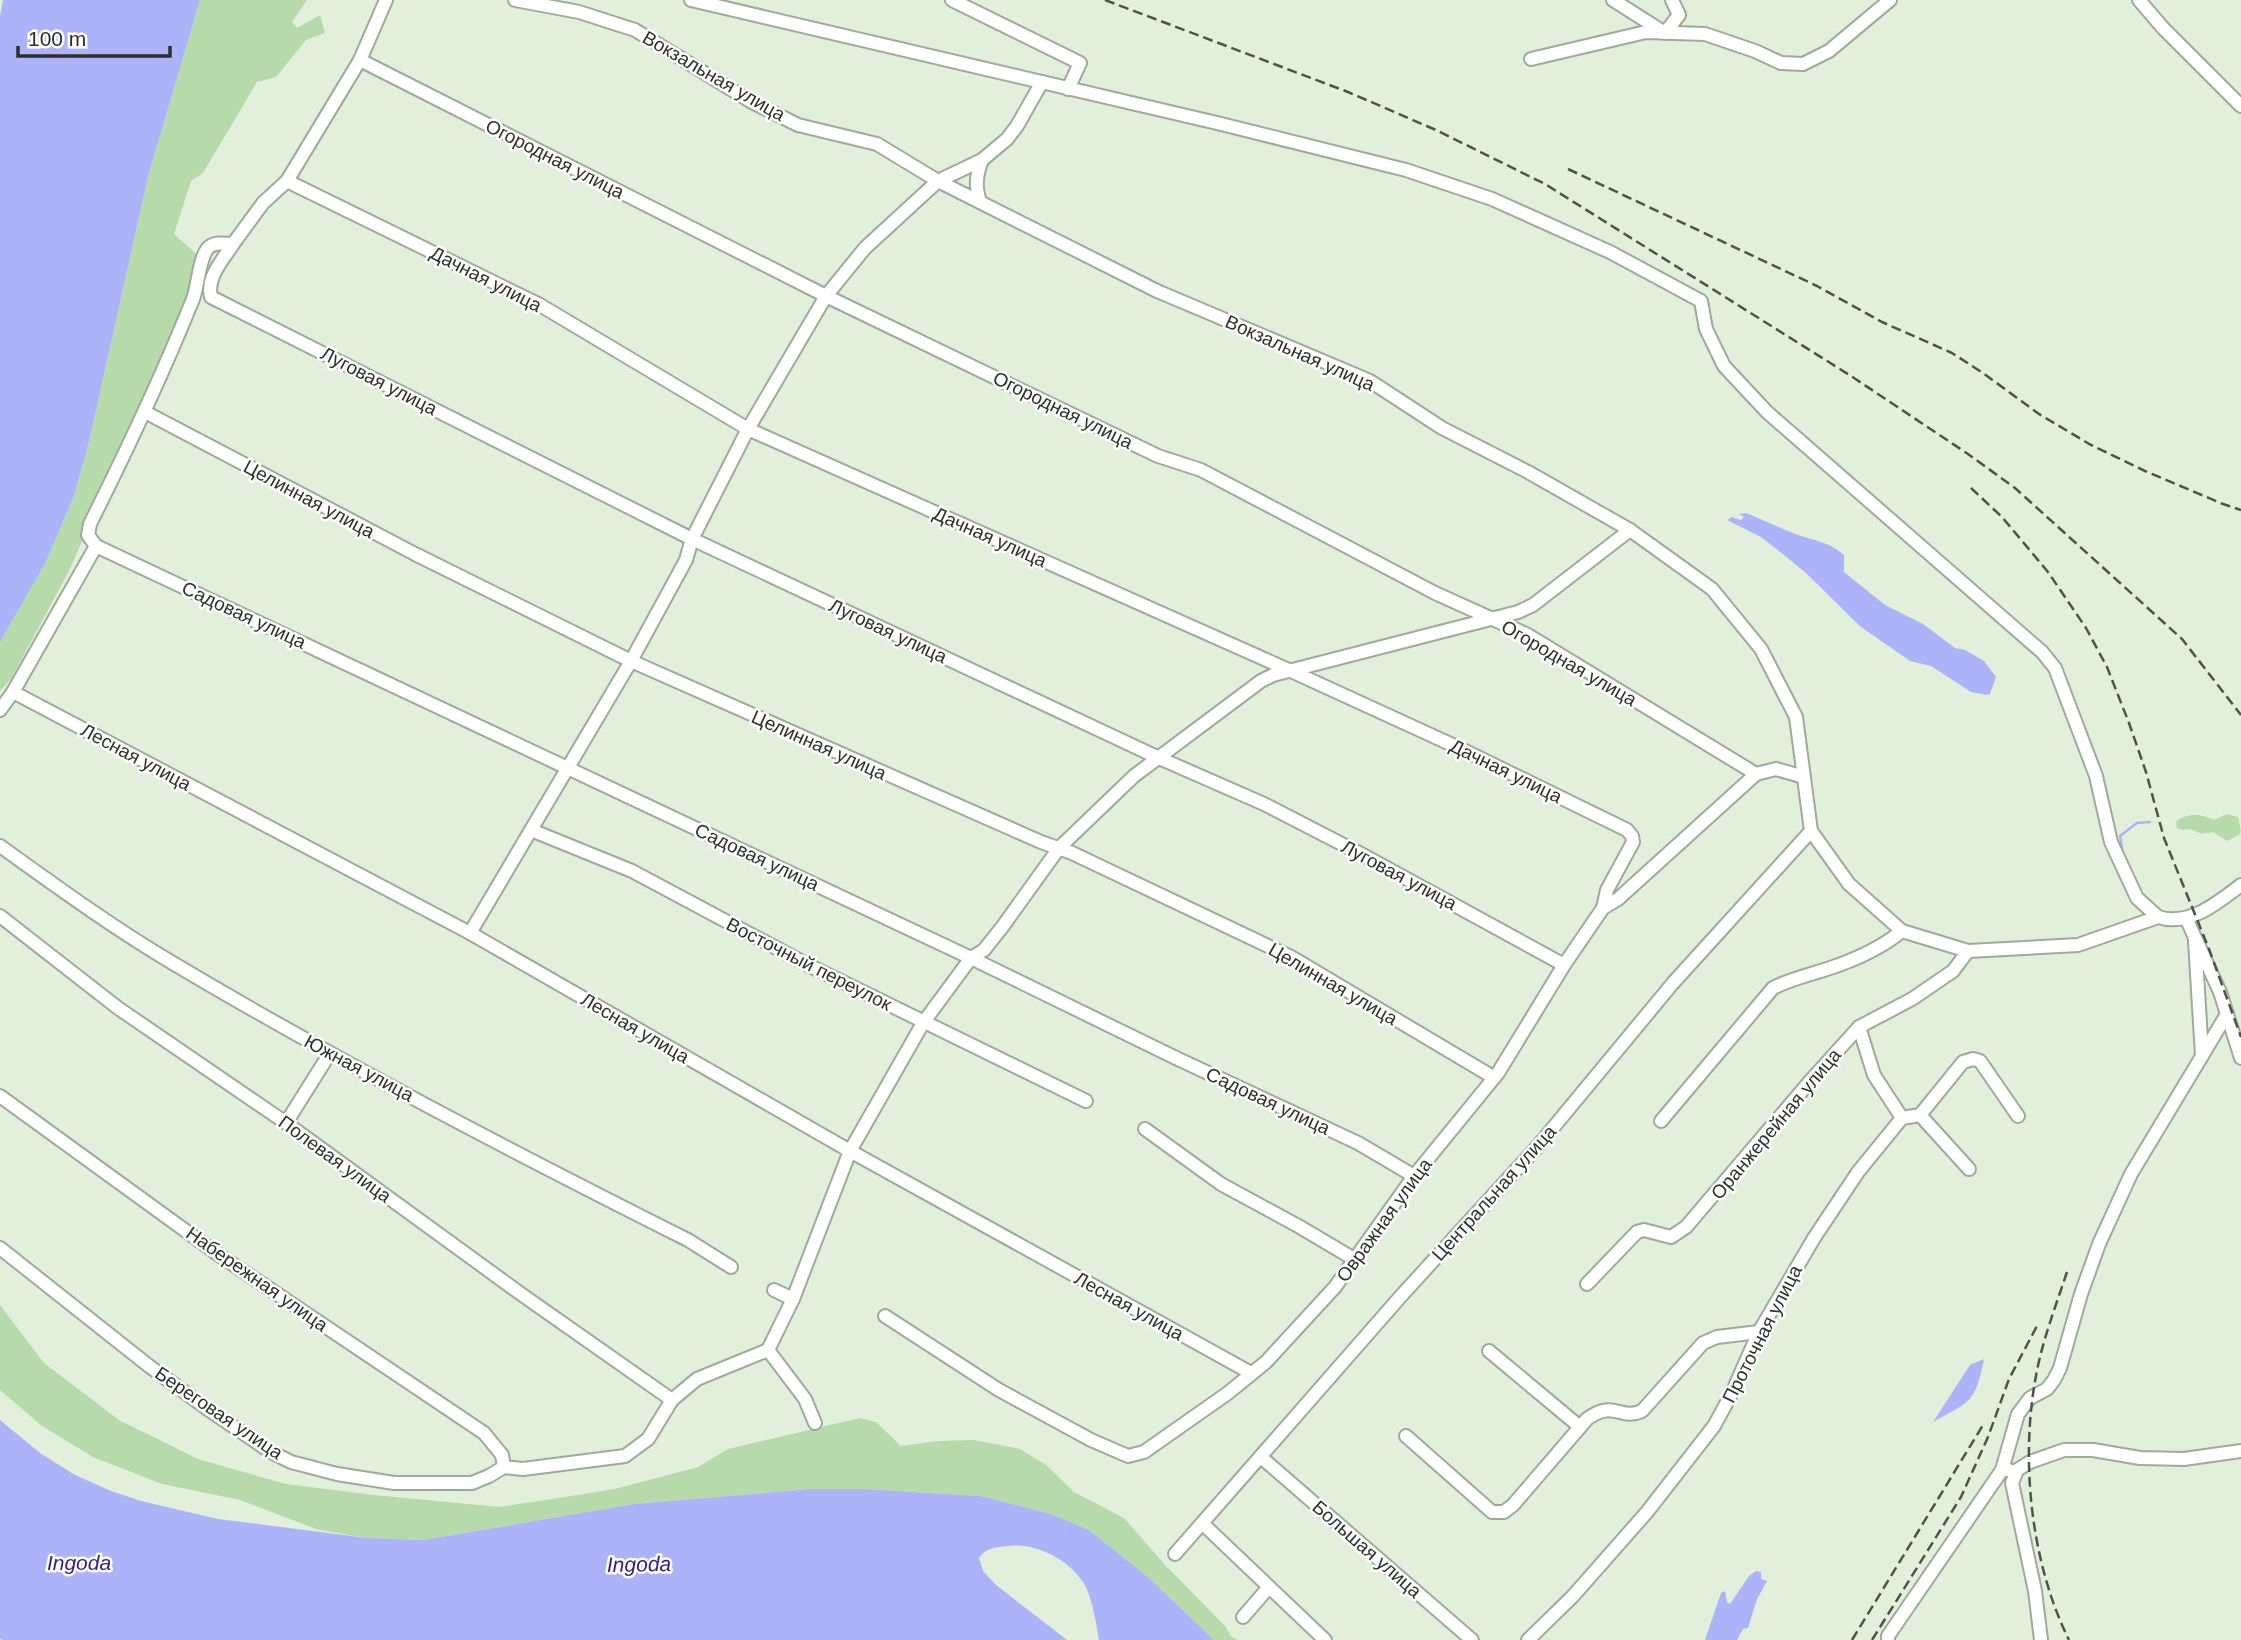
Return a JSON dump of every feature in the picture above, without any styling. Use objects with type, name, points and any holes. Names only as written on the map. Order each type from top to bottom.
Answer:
[{"type":"street","points":[[0,710],[13,692],[96,546],[88,535],[90,524],[145,412],[194,295],[209,246],[217,243],[233,244],[263,203],[287,181],[360,60],[386,0]]},
{"type":"street","name":"Вокзальная улица","points":[[515,0],[579,12],[635,30],[750,101],[798,125],[877,145],[937,181],[1157,291],[1370,381],[1442,428],[1528,472],[1630,530],[1712,589],[1760,649],[1796,717],[1811,831],[1849,884],[1902,931],[1968,951],[2078,945],[2158,917]]},
{"type":"street","points":[[691,0],[1406,170],[1516,210],[1610,252],[1701,301],[1706,329],[1724,366],[1767,412],[2042,652],[2055,668],[2096,776],[2111,842],[2137,898],[2158,917],[2170,921],[2210,908],[2241,886]]},
{"type":"street","points":[[952,0],[1080,63],[1068,89]]},
{"type":"street","points":[[1613,0],[1665,33]]},
{"type":"street","points":[[1665,33],[1679,15],[1672,0]]},
{"type":"street","points":[[1531,58],[1646,32],[1705,34],[1781,63],[1803,64],[1829,51],[1890,0]]},
{"type":"street","points":[[2139,0],[2163,28],[2241,106]]},
{"type":"street","name":"Огородная улица","points":[[360,60],[826,296],[1158,456],[1201,470],[1435,593],[1528,635],[1756,774]]},
{"type":"street","points":[[470,933],[631,661],[686,560],[692,539],[748,429],[826,296],[865,248],[937,181],[982,160],[1012,133],[1042,82]]},
{"type":"street","points":[[980,202],[976,176],[982,160]]},
{"type":"street","name":"Дачная улица","points":[[287,181],[540,305],[748,429],[1291,671],[1457,747],[1627,830],[1633,842],[1607,890],[1603,908]]},
{"type":"street","name":"Луговая улица","points":[[233,244],[211,277],[211,297],[692,539],[1276,810],[1564,965]]},
{"type":"street","name":"Целинная улица","points":[[145,412],[415,554],[631,661],[1041,842],[1072,853],[1292,957],[1493,1077]]},
{"type":"street","points":[[815,1423],[805,1399],[768,1350],[793,1299],[850,1151],[923,1023],[971,958],[984,950],[997,934],[1059,848],[1134,776],[1261,681],[1273,675],[1534,606],[1630,530]]},
{"type":"street","name":"Садовая улица","points":[[96,546],[971,958],[1358,1143],[1414,1176]]},
{"type":"street","name":"Лесная улица","points":[[13,692],[470,933],[850,1151],[1251,1373]]},
{"type":"street","points":[[1756,774],[1776,769],[1804,777]]},
{"type":"street","name":"Овражная улица","points":[[885,1316],[999,1390],[1091,1440],[1128,1456],[1144,1452],[1228,1393],[1266,1362],[1335,1287],[1414,1176],[1498,1073],[1564,965],[1603,908],[1618,899],[1756,774]]},
{"type":"street","name":"Восточный переулок","points":[[531,830],[632,871],[810,966],[1086,1101]]},
{"type":"street","name":"Центральная улица","points":[[1175,1555],[1401,1296],[1538,1146],[1673,983],[1811,831]]},
{"type":"street","name":"Южная улица","points":[[0,846],[169,961],[330,1053],[688,1240],[731,1267]]},
{"type":"street","points":[[2224,898],[2241,901]]},
{"type":"street","name":"Полевая улица","points":[[0,916],[118,1008],[286,1123],[521,1294],[673,1400]]},
{"type":"street","points":[[2186,918],[2207,962],[2241,1058]]},
{"type":"street","points":[[1661,1121],[1773,988],[1843,963],[1889,942],[1902,931]]},
{"type":"street","points":[[2195,941],[2202,1056]]},
{"type":"street","name":"Оранжерейная улица","points":[[1587,1284],[1637,1232],[1644,1230],[1671,1237],[1686,1227],[1859,1027],[1912,999],[1953,971],[1968,951]]},
{"type":"street","points":[[1887,1639],[2002,1469],[2018,1414],[2030,1398],[2047,1389],[2054,1380],[2099,1244],[2131,1174],[2227,1014]]},
{"type":"street","points":[[1859,1027],[1874,1075],[1902,1118],[1920,1115],[1963,1062],[1973,1059],[1980,1061],[2018,1116]]},
{"type":"street","points":[[286,1123],[330,1053]]},
{"type":"street","name":"Набережная улица","points":[[0,1096],[219,1255],[484,1433],[502,1455],[504,1467]]},
{"type":"street","points":[[1920,1115],[1969,1169]]},
{"type":"street","name":"Проточная улица","points":[[1528,1640],[1573,1596],[1647,1512],[1714,1426],[1759,1332],[1814,1238],[1858,1172],[1902,1118]]},
{"type":"street","points":[[1145,1129],[1221,1184],[1354,1259]]},
{"type":"street","name":"Береговая улица","points":[[0,1248],[209,1410],[271,1452],[291,1462],[337,1474],[394,1483],[472,1483],[504,1467],[523,1469],[625,1456],[648,1439],[673,1400],[697,1379],[768,1350]]},
{"type":"street","points":[[774,1290],[793,1299]]},
{"type":"street","points":[[1406,1436],[1492,1512],[1498,1514],[1513,1505],[1580,1427],[1598,1411],[1608,1409],[1634,1415],[1642,1411],[1703,1343],[1717,1337],[1759,1332]]},
{"type":"street","points":[[1489,1351],[1580,1427]]},
{"type":"street","points":[[2002,1469],[2017,1470],[2030,1462],[2064,1450],[2093,1450],[2140,1458],[2185,1459],[2241,1451]]},
{"type":"street","name":"Большая улица","points":[[1262,1458],[1472,1640]]},
{"type":"street","points":[[2017,1470],[2012,1483],[2035,1591],[2040,1640]]},
{"type":"street","points":[[1203,1524],[1325,1640]]},
{"type":"street","points":[[1243,1617],[1269,1587]]},
{"type":"green space","points":[[200,0],[307,0],[292,22],[297,28],[320,15],[325,33],[306,40],[276,77],[257,82],[203,173],[191,181],[174,234],[203,260],[195,286],[69,571],[11,679],[0,691],[0,642],[45,564],[74,496],[89,442],[148,177]]},
{"type":"green space","points":[[2227,814],[2238,817],[2241,832],[2227,841],[2213,832],[2202,834],[2177,828],[2176,822],[2190,815],[2214,820]]},
{"type":"green space","points":[[0,1305],[44,1363],[119,1420],[198,1459],[286,1484],[500,1507],[615,1489],[698,1467],[728,1449],[860,1418],[876,1422],[901,1446],[973,1440],[1020,1449],[1046,1465],[1074,1492],[1124,1518],[1237,1640],[1214,1640],[1148,1577],[1089,1530],[1051,1514],[981,1496],[863,1489],[810,1489],[634,1504],[423,1540],[368,1538],[319,1530],[240,1500],[162,1484],[93,1457],[42,1426],[0,1390]]},
{"type":"water","points":[[3,0],[200,0],[148,177],[89,442],[74,496],[45,564],[0,642],[0,16]]},
{"type":"water","points":[[1746,513],[1825,544],[1844,555],[1844,572],[1885,605],[1923,624],[1955,648],[1965,650],[1984,661],[1996,677],[1990,694],[1971,692],[1931,666],[1910,661],[1861,627],[1784,555],[1761,537],[1727,520],[1732,517],[1741,520],[1744,517],[1739,514]]},
{"type":"water","points":[[1984,1359],[1974,1393],[1956,1409],[1933,1422],[1970,1365]]},
{"type":"water","name":"Ingoda","points":[[0,1420],[40,1453],[75,1475],[141,1501],[218,1519],[368,1538],[423,1540],[634,1504],[810,1489],[863,1489],[981,1496],[1051,1514],[1089,1530],[1148,1577],[1214,1640],[1099,1640],[1091,1600],[1080,1578],[1053,1555],[1019,1546],[985,1552],[979,1558],[983,1571],[996,1585],[1067,1640],[3,1640],[0,1639]]},
{"type":"water","points":[[1756,1571],[1761,1572],[1761,1579],[1767,1581],[1757,1599],[1748,1628],[1743,1629],[1737,1640],[1705,1640],[1721,1593],[1725,1591],[1730,1604],[1749,1576]]},
{"type":"waterway","points":[[2123,854],[2120,836],[2137,823],[2150,822]]},
{"type":"railway","points":[[1105,0],[1348,92],[1436,130],[1545,184],[1851,376],[2015,488],[2182,639],[2241,715]]},
{"type":"railway","points":[[1568,169],[1817,286],[1882,322],[1952,353],[2039,414],[2091,445],[2145,471],[2241,510]]},
{"type":"railway","points":[[1971,488],[2002,517],[2048,572],[2086,628],[2107,667],[2146,772],[2164,838],[2241,1037]]},
{"type":"railway","points":[[2067,1272],[2041,1353],[2034,1388],[2029,1461],[2031,1499],[2044,1573],[2069,1640]]},
{"type":"railway","points":[[1872,1640],[1961,1497],[1988,1437],[2009,1379],[2038,1324]]},
{"type":"railway","points":[[1852,1640],[1983,1425]]}]
